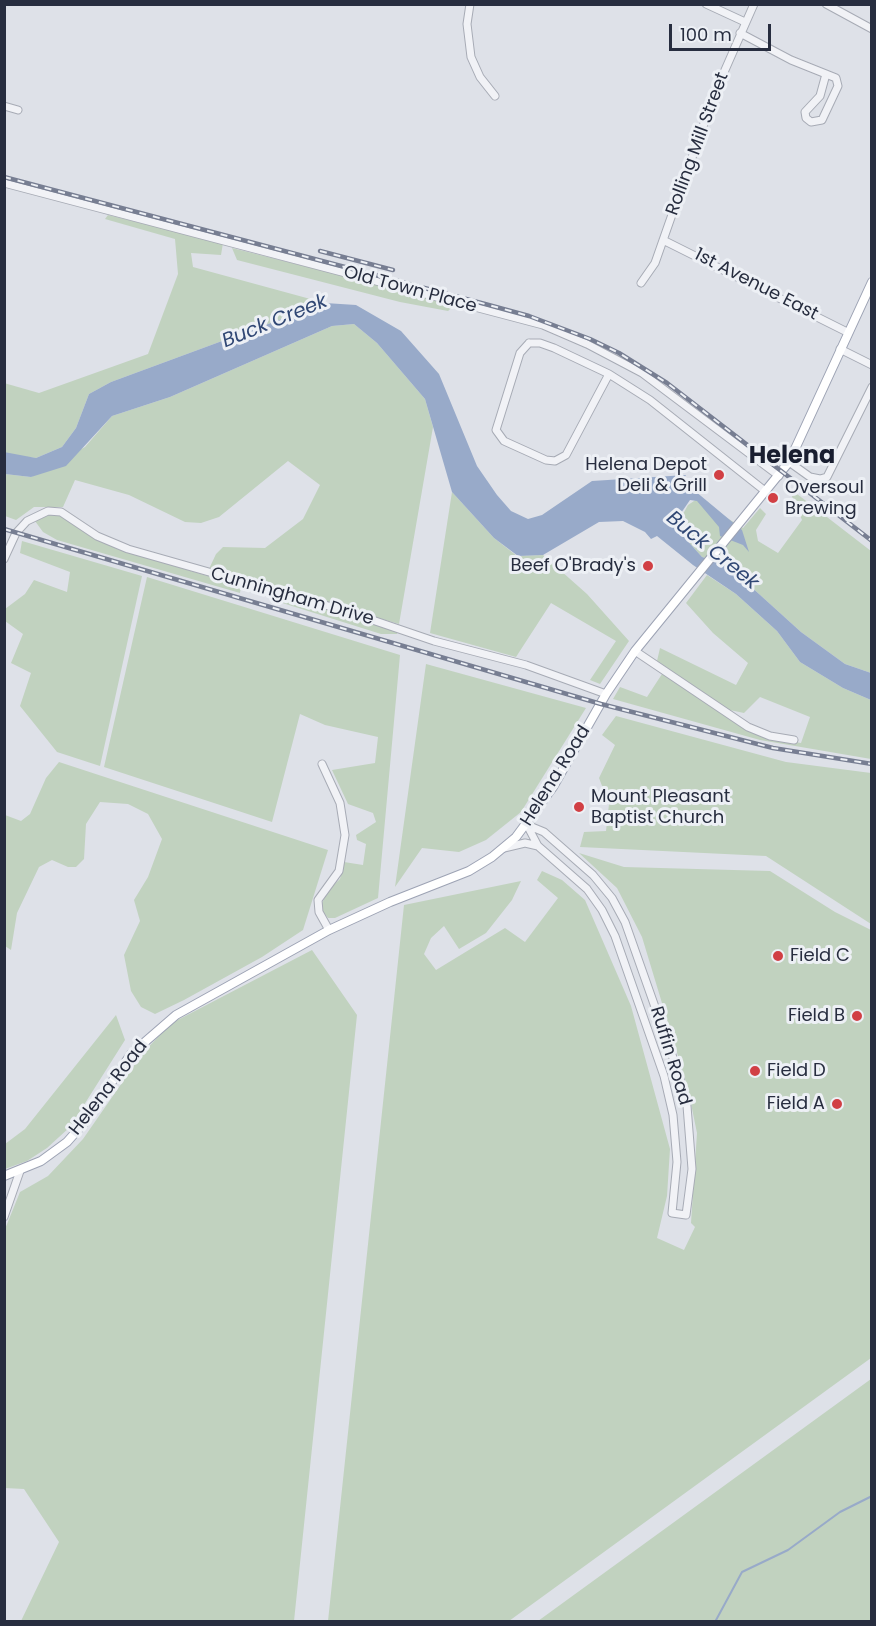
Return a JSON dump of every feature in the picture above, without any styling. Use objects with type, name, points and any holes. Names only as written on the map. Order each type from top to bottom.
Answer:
[{"type":"main road","name":"Helena Road","points":[[4,1176],[41,1161],[67,1142],[83,1124],[131,1054],[165,1023],[203,998],[329,930],[390,902],[460,876],[504,848],[526,825],[553,787],[606,694],[635,651],[789,462],[872,282]]},
{"type":"street","points":[[470,4],[467,24],[471,57],[480,77],[495,96]]},
{"type":"street","points":[[706,4],[745,22]]},
{"type":"street","name":"Rolling Mill Street","points":[[641,283],[651,271],[714,95],[754,4]]},
{"type":"street","points":[[826,4],[872,29]]},
{"type":"street","points":[[740,33],[791,60],[826,74],[836,78],[838,86],[822,120],[812,122],[806,118],[805,111],[820,96],[826,74]]},
{"type":"street","points":[[4,106],[18,110]]},
{"type":"street","name":"Old Town Place","points":[[4,183],[543,325],[587,344],[642,373],[779,476]]},
{"type":"street","name":"1st Avenue East","points":[[663,240],[848,332]]},
{"type":"street","points":[[609,374],[563,458],[555,461],[546,460],[500,438],[498,421],[525,346],[534,342],[547,345],[609,374],[650,400],[765,491]]},
{"type":"street","points":[[840,349],[872,365]]},
{"type":"street","points":[[789,462],[810,477],[824,479],[832,471],[872,387]]},
{"type":"street","name":"Cunningham Drive","points":[[4,559],[8,542],[32,516],[48,511],[61,512],[97,536],[129,549],[346,611],[443,643],[526,665],[606,694]]},
{"type":"street","points":[[635,651],[748,727],[770,736],[794,740]]},
{"type":"street","points":[[322,764],[340,803],[345,835],[339,871],[318,900],[319,912],[329,930]]},
{"type":"street","name":"Ruffin Road","points":[[526,825],[544,832],[593,875],[612,898],[625,922],[678,1072],[687,1106],[692,1170],[686,1215],[672,1213],[677,1162],[674,1115],[664,1076],[615,936],[602,910],[587,889],[538,846],[526,825]]},
{"type":"street","points":[[504,848],[525,843],[538,846]]},
{"type":"street","points":[[4,1218],[20,1171]]},
{"type":"green space","points":[[108,215],[223,243],[221,255],[191,253],[193,267],[325,303],[111,382],[89,394],[76,428],[62,447],[36,458],[10,455],[5,452],[4,383],[39,393],[148,354],[178,274],[175,239],[105,219]]},
{"type":"green space","points":[[232,248],[456,304],[448,311],[400,302],[237,260]]},
{"type":"green space","points":[[354,324],[377,343],[425,399],[433,427],[399,624],[209,569],[216,554],[223,547],[265,548],[303,519],[320,485],[288,461],[219,517],[201,523],[185,522],[129,495],[75,480],[63,507],[34,507],[16,520],[5,516],[5,474],[31,477],[85,447],[112,416],[170,397],[332,326]]},
{"type":"green space","points":[[788,487],[871,551],[871,673],[845,664],[801,632],[727,565],[702,557],[682,535],[677,525],[688,505],[697,499],[743,528],[760,508],[766,514],[756,530],[758,541],[778,553],[802,520]]},
{"type":"green space","points":[[452,492],[494,538],[517,556],[543,555],[587,594],[629,641],[600,684],[590,680],[616,641],[551,603],[516,657],[430,633]]},
{"type":"green space","points":[[49,515],[62,516],[117,549],[241,586],[240,593],[57,540],[43,532],[35,521]]},
{"type":"green space","points":[[22,541],[142,576],[100,766],[57,752],[20,706],[31,673],[11,663],[23,634],[5,621],[5,609],[25,594],[34,580],[67,592],[70,572],[20,553]]},
{"type":"green space","points":[[707,575],[736,594],[777,631],[800,662],[843,688],[871,700],[871,759],[760,740],[613,699],[620,687],[647,697],[662,674],[762,736],[801,743],[810,717],[760,697],[744,713],[725,709],[657,661],[660,648],[736,685],[748,663],[713,633],[686,603]]},
{"type":"green space","points":[[147,577],[400,655],[378,898],[335,918],[328,918],[320,908],[328,890],[340,879],[344,862],[363,865],[366,844],[357,840],[356,835],[376,822],[373,813],[348,804],[332,770],[375,763],[378,737],[325,725],[300,714],[272,822],[104,767]]},
{"type":"green space","points":[[273,594],[398,631],[397,634],[381,634],[273,600]]},
{"type":"green space","points":[[426,664],[586,708],[521,812],[486,840],[459,852],[422,848],[395,887]]},
{"type":"green space","points":[[616,716],[786,762],[871,773],[871,924],[766,856],[580,847],[584,832],[606,831],[609,804],[599,778],[615,745],[602,735]]},
{"type":"green space","points":[[59,762],[328,850],[303,930],[262,957],[155,1014],[141,1007],[131,991],[124,955],[140,921],[134,900],[148,877],[162,839],[148,814],[128,804],[100,802],[86,824],[84,859],[76,867],[68,867],[52,860],[39,867],[17,913],[11,950],[5,946],[5,815],[21,821],[30,814],[46,778]]},
{"type":"green space","points":[[579,853],[624,867],[770,871],[835,912],[871,930],[871,1358],[509,1621],[328,1621],[404,905],[521,881],[512,900],[486,933],[459,949],[444,926],[431,938],[424,954],[436,970],[505,928],[525,942],[558,898],[537,880],[542,871],[562,880],[585,900],[631,1006],[670,1149],[667,1196],[657,1238],[684,1250],[695,1227],[691,1223],[697,1133],[688,1089],[642,937],[617,888]]},
{"type":"green space","points":[[312,950],[357,1015],[294,1621],[21,1621],[59,1542],[24,1489],[5,1488],[5,1229],[20,1192],[48,1176],[83,1139],[142,1054],[170,1024]]},
{"type":"green space","points":[[116,1015],[125,1040],[70,1127],[47,1148],[27,1161],[5,1169],[5,1144],[25,1129]]},
{"type":"green space","points":[[871,1379],[871,1621],[538,1621]]},
{"type":"water","name":"Buck Creek","points":[[325,303],[356,305],[401,331],[439,374],[477,466],[511,511],[528,519],[542,515],[592,481],[686,475],[683,480],[693,485],[695,491],[742,530],[749,552],[743,545],[720,536],[719,527],[697,501],[690,500],[679,516],[676,528],[702,557],[727,565],[801,632],[845,664],[871,673],[871,700],[843,688],[800,662],[777,631],[736,594],[693,565],[657,536],[651,539],[645,532],[623,521],[599,522],[543,555],[518,556],[494,538],[452,492],[425,399],[377,343],[354,324],[332,326],[170,397],[112,416],[66,466],[31,477],[5,474],[4,452],[36,458],[62,447],[76,428],[89,394],[111,382]]},
{"type":"waterway","points":[[715,1622],[742,1572],[788,1550],[840,1512],[872,1496]]},
{"type":"railway","points":[[4,177],[529,316],[590,339],[619,353],[667,383],[872,541]]},
{"type":"railway","points":[[320,251],[393,270]]},
{"type":"railway","points":[[4,529],[601,704],[773,748],[872,764]]},
{"type":"place","name":"Helena Depot Deli & Grill","points":[[719,475]]},
{"type":"place","name":"Oversoul Brewing","points":[[773,498]]},
{"type":"place","name":"Beef O'Brady's","points":[[648,566]]},
{"type":"place","name":"Mount Pleasant Baptist Church","points":[[579,807]]},
{"type":"place","name":"Field C","points":[[778,956]]},
{"type":"place","name":"Field B","points":[[857,1016]]},
{"type":"place","name":"Field D","points":[[755,1071]]},
{"type":"place","name":"Field A","points":[[837,1104]]},
{"type":"district","name":"Helena","points":[[792,457]]}]
